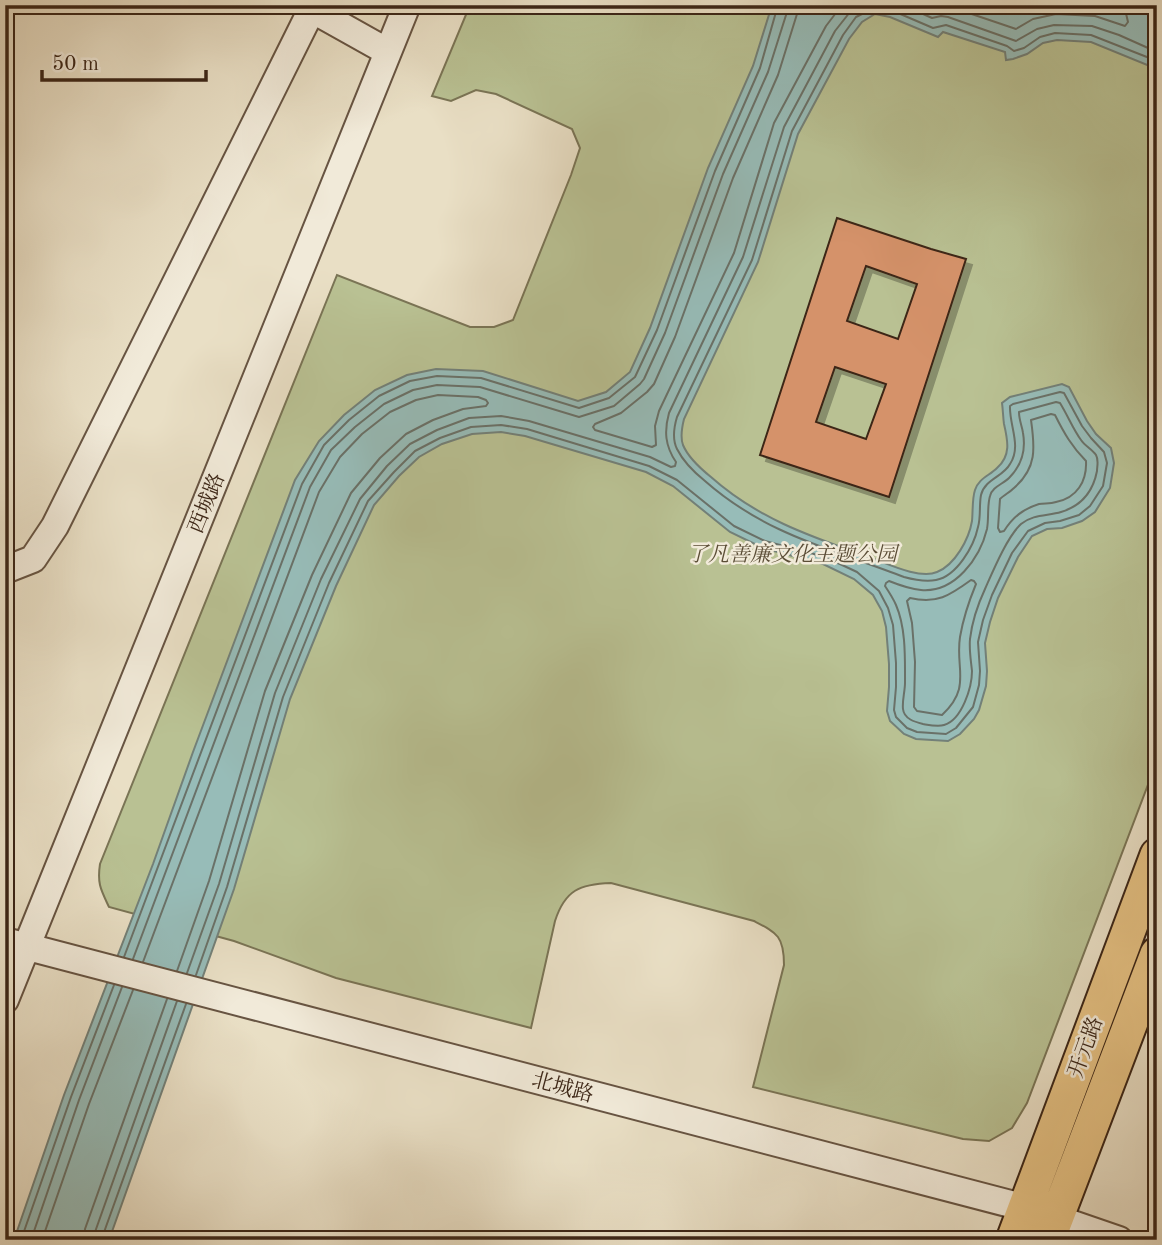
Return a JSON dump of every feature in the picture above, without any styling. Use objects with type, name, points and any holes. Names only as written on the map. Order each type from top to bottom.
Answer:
[{"type":"main road","name":"开元路","points":[[1043,1222],[1157,855]]},
{"type":"main road","name":"开元路","points":[[1013,1240],[1043,1222],[1157,954]]},
{"type":"street","name":"西城路","points":[[5,1000],[16,943],[407,5]]},
{"type":"street","points":[[5,570],[33,559],[55,526],[308,7],[388,52]]},
{"type":"street","name":"北城路","points":[[16,943],[1043,1222],[1119,1240]]},
{"type":"green space","name":"了凡善廉文化主题公园","points":[[470,5],[1157,5],[1157,761],[1027,1103],[1012,1128],[989,1141],[963,1139],[753,1087],[784,965],[781,941],[774,933],[754,921],[611,883],[582,887],[564,902],[555,921],[531,1028],[336,978],[234,941],[109,907],[99,882],[100,864],[337,275],[470,327],[494,327],[513,320],[580,148],[572,129],[496,94],[476,90],[451,101],[432,96]]},
{"type":"water","points":[[772,5],[1148,5],[1157,11],[1157,69],[1091,42],[1057,40],[1043,43],[1027,54],[1006,60],[1005,52],[943,32],[938,37],[890,17],[875,14],[862,22],[849,39],[798,134],[758,262],[684,419],[682,439],[688,454],[707,474],[747,504],[765,515],[824,541],[902,569],[930,574],[944,569],[960,551],[972,521],[975,490],[1005,458],[1007,442],[1002,403],[1010,397],[1062,384],[1069,387],[1087,421],[1111,448],[1114,463],[1110,488],[1095,512],[1082,521],[1062,528],[1047,529],[1032,536],[1018,557],[998,598],[990,622],[985,643],[986,686],[974,719],[960,734],[948,741],[916,739],[904,734],[890,721],[887,711],[889,664],[882,611],[873,595],[854,579],[823,564],[763,548],[730,532],[673,486],[646,472],[525,436],[501,432],[472,434],[442,444],[419,457],[374,505],[336,586],[290,699],[234,889],[109,1240],[14,1240],[64,1095],[295,480],[319,441],[344,415],[375,390],[407,375],[436,369],[483,371],[578,401],[606,392],[630,372],[650,328],[708,168],[753,66]]},
{"type":"building","points":[[837,218],[966,259],[889,497],[760,455]],"holes":[[[866,266],[917,284],[898,339],[847,321]],[[835,367],[886,384],[866,439],[816,422]]]}]
